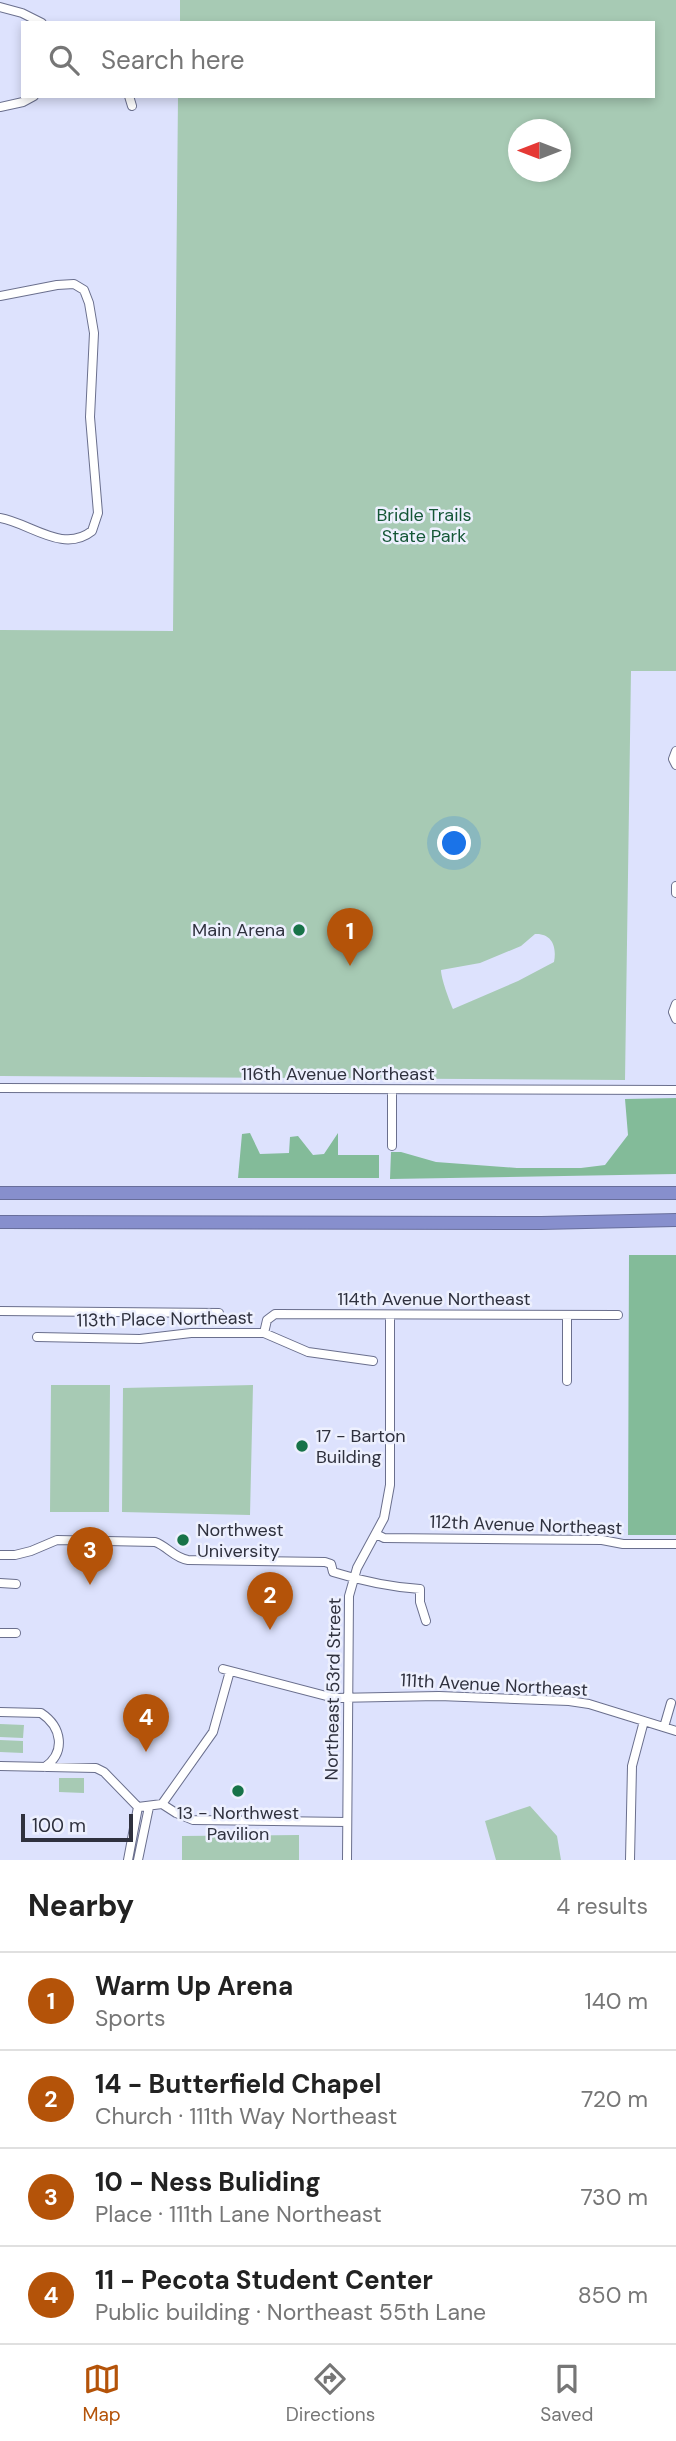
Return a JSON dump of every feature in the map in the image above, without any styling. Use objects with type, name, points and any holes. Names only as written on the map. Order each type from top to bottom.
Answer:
[{"type":"highway","points":[[0,1193],[676,1194]]},
{"type":"highway","points":[[0,1222],[541,1223],[676,1220]]},
{"type":"street","points":[[0,7],[38,21]]},
{"type":"street","points":[[0,107],[30,98]]},
{"type":"street","points":[[130,98],[132,106]]},
{"type":"street","points":[[0,296],[57,285],[74,285],[84,290],[93,317],[90,417],[98,513],[92,531],[77,540],[65,540],[40,533],[0,518]]},
{"type":"street","points":[[676,751],[673,759],[676,765]]},
{"type":"street","points":[[676,886],[676,893]]},
{"type":"street","points":[[676,1004],[673,1012],[676,1019]]},
{"type":"street","name":"116th Avenue Northeast","points":[[0,1088],[676,1090]]},
{"type":"street","points":[[392,1090],[392,1146]]},
{"type":"street","points":[[0,1311],[219,1313]]},
{"type":"street","name":"114th Avenue Northeast","points":[[264,1333],[267,1320],[275,1314],[618,1315]]},
{"type":"street","points":[[567,1315],[567,1381]]},
{"type":"street","name":"Northeast 53rd Street","points":[[347,1860],[349,1596],[362,1557],[384,1518],[390,1485],[390,1316]]},
{"type":"street","name":"113th Place Northeast","points":[[37,1336],[140,1339],[191,1333],[264,1333],[308,1352],[373,1361]]},
{"type":"street","name":"112th Avenue Northeast","points":[[376,1534],[384,1538],[602,1540],[623,1544],[676,1544]]},
{"type":"street","points":[[0,1555],[31,1551],[57,1539],[155,1542],[164,1545],[181,1559],[325,1562],[331,1564],[333,1572],[353,1578],[390,1587],[420,1589],[420,1602],[426,1621]]},
{"type":"street","points":[[0,1583],[16,1584]]},
{"type":"street","points":[[0,1633],[16,1633]]},
{"type":"street","name":"111th Avenue Northeast","points":[[162,1804],[213,1732],[226,1670],[328,1696],[439,1696],[569,1701],[589,1704],[676,1731]]},
{"type":"street","points":[[664,1727],[671,1703]]},
{"type":"street","points":[[0,1712],[41,1713],[46,1716],[60,1741],[59,1753],[45,1767]]},
{"type":"street","points":[[630,1860],[632,1766],[644,1721]]},
{"type":"street","points":[[0,1766],[96,1768],[104,1772],[138,1807],[162,1804],[176,1814],[192,1820],[347,1822]]},
{"type":"street","points":[[128,1860],[138,1807]]},
{"type":"street","points":[[138,1860],[149,1807]]},
{"type":"green space","name":"Bridle Trails State Park","points":[[180,0],[676,0],[676,671],[631,671],[625,1080],[0,1076],[0,630],[173,631],[178,98],[655,98],[655,21],[180,21]],"holes":[[[535,934],[546,936],[555,951],[554,962],[453,1009],[441,970],[480,963],[521,946]]]},
{"type":"green space","points":[[676,1098],[676,1174],[390,1179],[391,1152],[401,1152],[436,1162],[517,1168],[581,1168],[605,1165],[628,1135],[625,1099]]},
{"type":"green space","points":[[250,1133],[260,1154],[289,1153],[290,1137],[298,1136],[313,1155],[324,1154],[338,1133],[338,1155],[379,1155],[379,1178],[238,1178],[242,1134]]},
{"type":"green space","points":[[629,1255],[676,1255],[676,1535],[628,1535]]},
{"type":"green space","points":[[51,1385],[110,1385],[109,1512],[50,1512]]},
{"type":"green space","points":[[253,1385],[250,1515],[122,1512],[123,1388]]},
{"type":"green space","points":[[0,1724],[24,1725],[23,1738],[0,1737]]},
{"type":"green space","points":[[0,1740],[23,1741],[23,1753],[0,1752]]},
{"type":"green space","points":[[59,1778],[84,1778],[84,1793],[59,1792]]},
{"type":"green space","points":[[530,1806],[557,1836],[561,1860],[496,1860],[485,1821]]},
{"type":"green space","points":[[299,1835],[299,1860],[182,1860],[182,1836]]},
{"type":"place","name":"Main Arena","points":[[299,930]]},
{"type":"place","name":"Warm Up Arena","points":[[350,966]]},
{"type":"place","name":"17 - Barton Building","points":[[302,1446]]},
{"type":"place","name":"Northwest University","points":[[183,1540]]},
{"type":"place","name":"10 - Ness Buliding","points":[[90,1585]]},
{"type":"place","name":"14 - Butterfield Chapel","points":[[270,1630]]},
{"type":"place","name":"11 - Pecota Student Center","points":[[146,1752]]},
{"type":"place","name":"13 - Northwest Pavilion","points":[[238,1791]]}]
